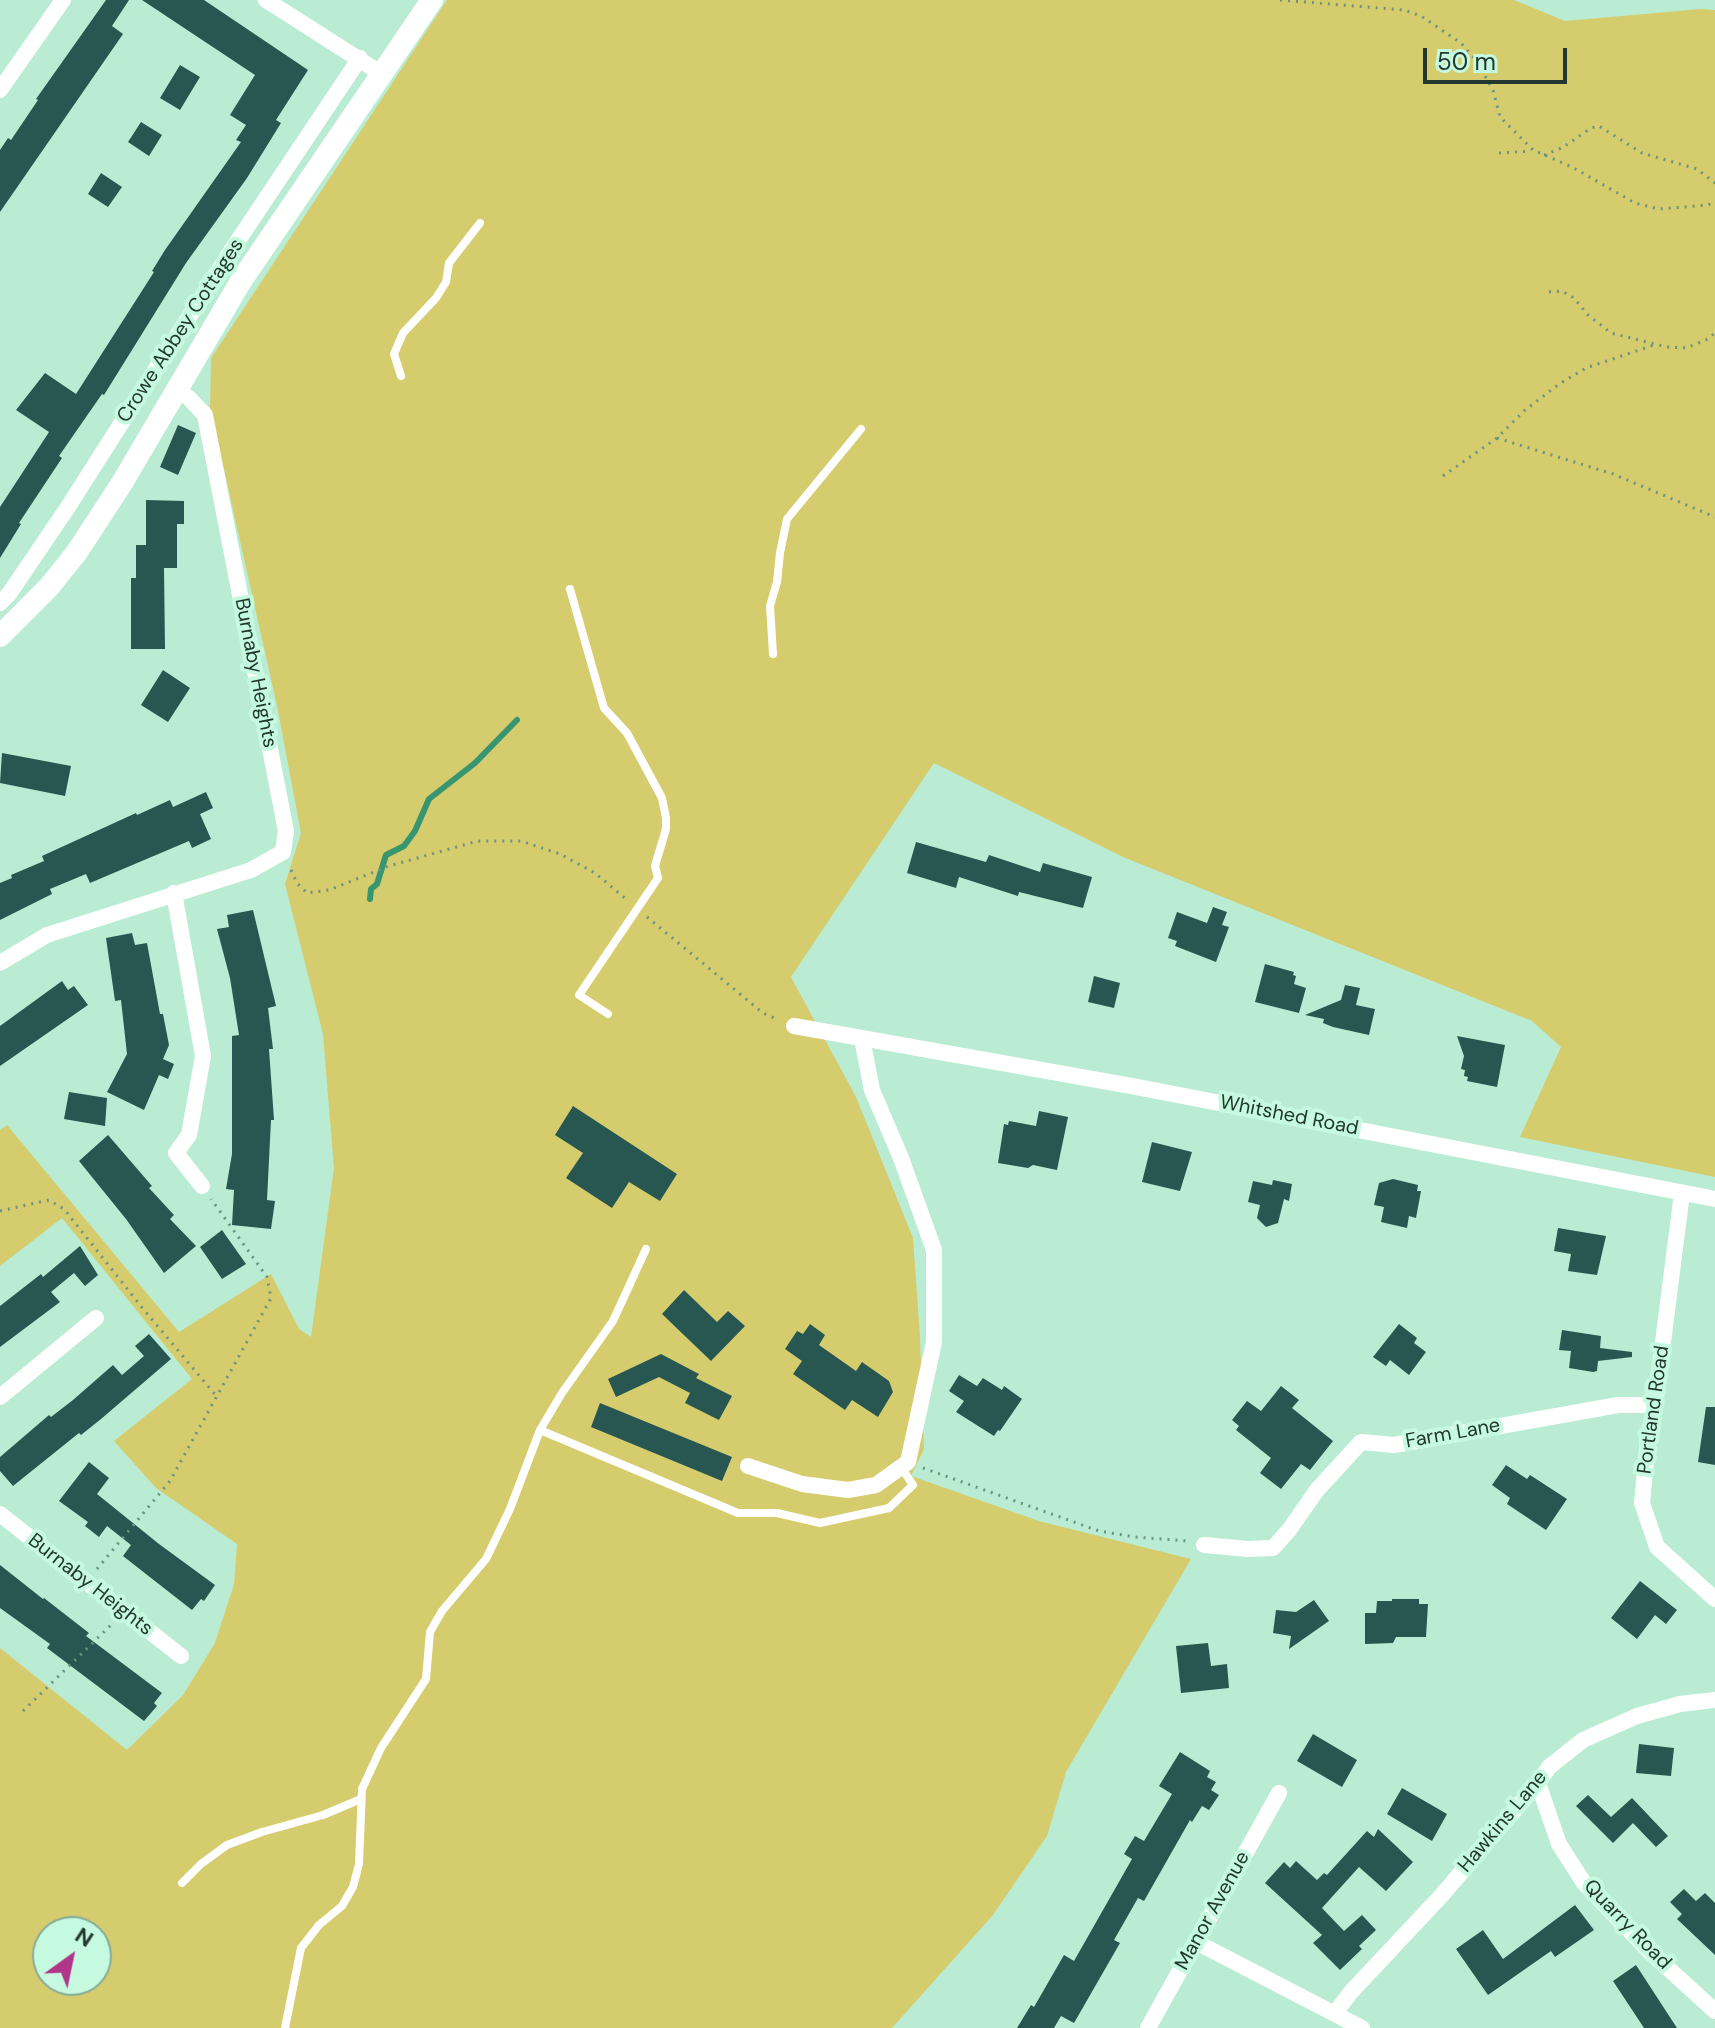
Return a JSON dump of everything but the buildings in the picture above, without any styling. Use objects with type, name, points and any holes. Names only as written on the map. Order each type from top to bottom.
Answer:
[{"type":"main road","points":[[0,636],[49,587],[77,552],[122,483],[241,281],[432,0]]},
{"type":"street","points":[[0,90],[63,0]]},
{"type":"street","points":[[266,0],[382,74]]},
{"type":"street","name":"Crowe Abbey Cottages","points":[[3,593],[360,58]]},
{"type":"street","name":"Burnaby Heights","points":[[178,390],[205,415],[286,831],[283,852]]},
{"type":"street","points":[[0,963],[47,935],[251,870],[283,852]]},
{"type":"street","points":[[174,893],[203,1056],[189,1135],[176,1153],[202,1186]]},
{"type":"street","name":"Whitshed Road","points":[[794,1026],[1184,1096],[1715,1199]]},
{"type":"street","points":[[748,1466],[802,1484],[848,1490],[876,1485],[905,1465],[934,1342],[934,1250],[901,1158],[872,1090],[862,1039]]},
{"type":"street","name":"Portland Road","points":[[1682,1193],[1642,1503],[1657,1547],[1715,1599]]},
{"type":"street","points":[[0,1397],[96,1318]]},
{"type":"street","name":"Farm Lane","points":[[1204,1545],[1273,1548],[1317,1490],[1361,1442],[1394,1445],[1618,1405],[1655,1405]]},
{"type":"street","name":"Burnaby Heights","points":[[0,1514],[181,1656]]},
{"type":"street","name":"Hawkins Lane","points":[[1335,2013],[1441,1896],[1549,1767],[1583,1740],[1637,1716],[1680,1704],[1715,1700]]},
{"type":"street","name":"Quarry Road","points":[[1538,1783],[1559,1844],[1584,1883],[1650,1952],[1715,2011]]},
{"type":"street","name":"Manor Avenue","points":[[1148,2028],[1279,1793]]},
{"type":"street","points":[[1196,1942],[1362,2028]]},
{"type":"lane","points":[[401,376],[394,354],[403,333],[436,298],[446,282],[449,263],[480,223]]},
{"type":"lane","points":[[773,654],[770,606],[787,519],[861,429]]},
{"type":"lane","points":[[570,589],[604,708],[627,733],[662,798],[666,818],[666,829],[655,866],[658,878],[579,995],[608,1014]]},
{"type":"lane","points":[[285,2028],[301,1948],[319,1925],[342,1906],[353,1887],[359,1864],[362,1789],[381,1748],[426,1679],[430,1632],[442,1611],[486,1559],[510,1509],[540,1430],[613,1321],[646,1249]]},
{"type":"lane","points":[[540,1430],[738,1513],[777,1513],[820,1523],[889,1508],[913,1485],[905,1465]]},
{"type":"lane","points":[[182,1883],[227,1845],[323,1815],[361,1799]]},
{"type":"path","points":[[1280,0],[1404,10],[1421,16],[1461,43],[1476,60],[1493,90],[1500,117],[1533,150],[1572,167],[1635,203],[1659,209],[1708,205],[1715,201]]},
{"type":"path","points":[[1544,155],[1599,126],[1642,153],[1697,169],[1715,183]]},
{"type":"path","points":[[1499,153],[1533,150]]},
{"type":"path","points":[[1549,292],[1562,291],[1574,298],[1588,315],[1611,333],[1676,349],[1706,340],[1715,333]]},
{"type":"path","points":[[1443,476],[1497,438],[1524,411],[1577,373],[1657,344]]},
{"type":"path","points":[[1497,438],[1613,474],[1715,517]]},
{"type":"path","points":[[283,852],[297,883],[307,893],[329,890],[389,866],[478,841],[521,841],[560,854],[595,873],[763,1013],[794,1026]]},
{"type":"path","points":[[85,1583],[170,1481],[271,1298],[267,1277],[202,1186]]},
{"type":"path","points":[[0,1211],[49,1200],[64,1209],[218,1398]]},
{"type":"path","points":[[905,1465],[1099,1531],[1204,1545]]},
{"type":"path","points":[[23,1711],[124,1612]]},
{"type":"shaded area","points":[[447,0],[1514,0],[1565,21],[1715,10],[1715,1177],[1520,1137],[1561,1047],[1532,1021],[1123,857],[934,763],[791,977],[856,1097],[913,1238],[924,1449],[911,1476],[1039,1521],[1191,1559],[1066,1772],[1047,1836],[993,1915],[892,2028],[0,2028],[0,1648],[127,1750],[183,1695],[215,1643],[234,1584],[237,1544],[156,1488],[114,1441],[192,1379],[62,1218],[0,1266],[0,1130],[7,1125],[179,1332],[271,1274],[299,1329],[311,1337],[334,1168],[323,1034],[285,884],[301,833],[277,706],[210,407],[211,358]]},
{"type":"waterway","points":[[370,899],[371,889],[377,884],[386,855],[404,846],[415,831],[429,799],[475,763],[517,720]]}]
